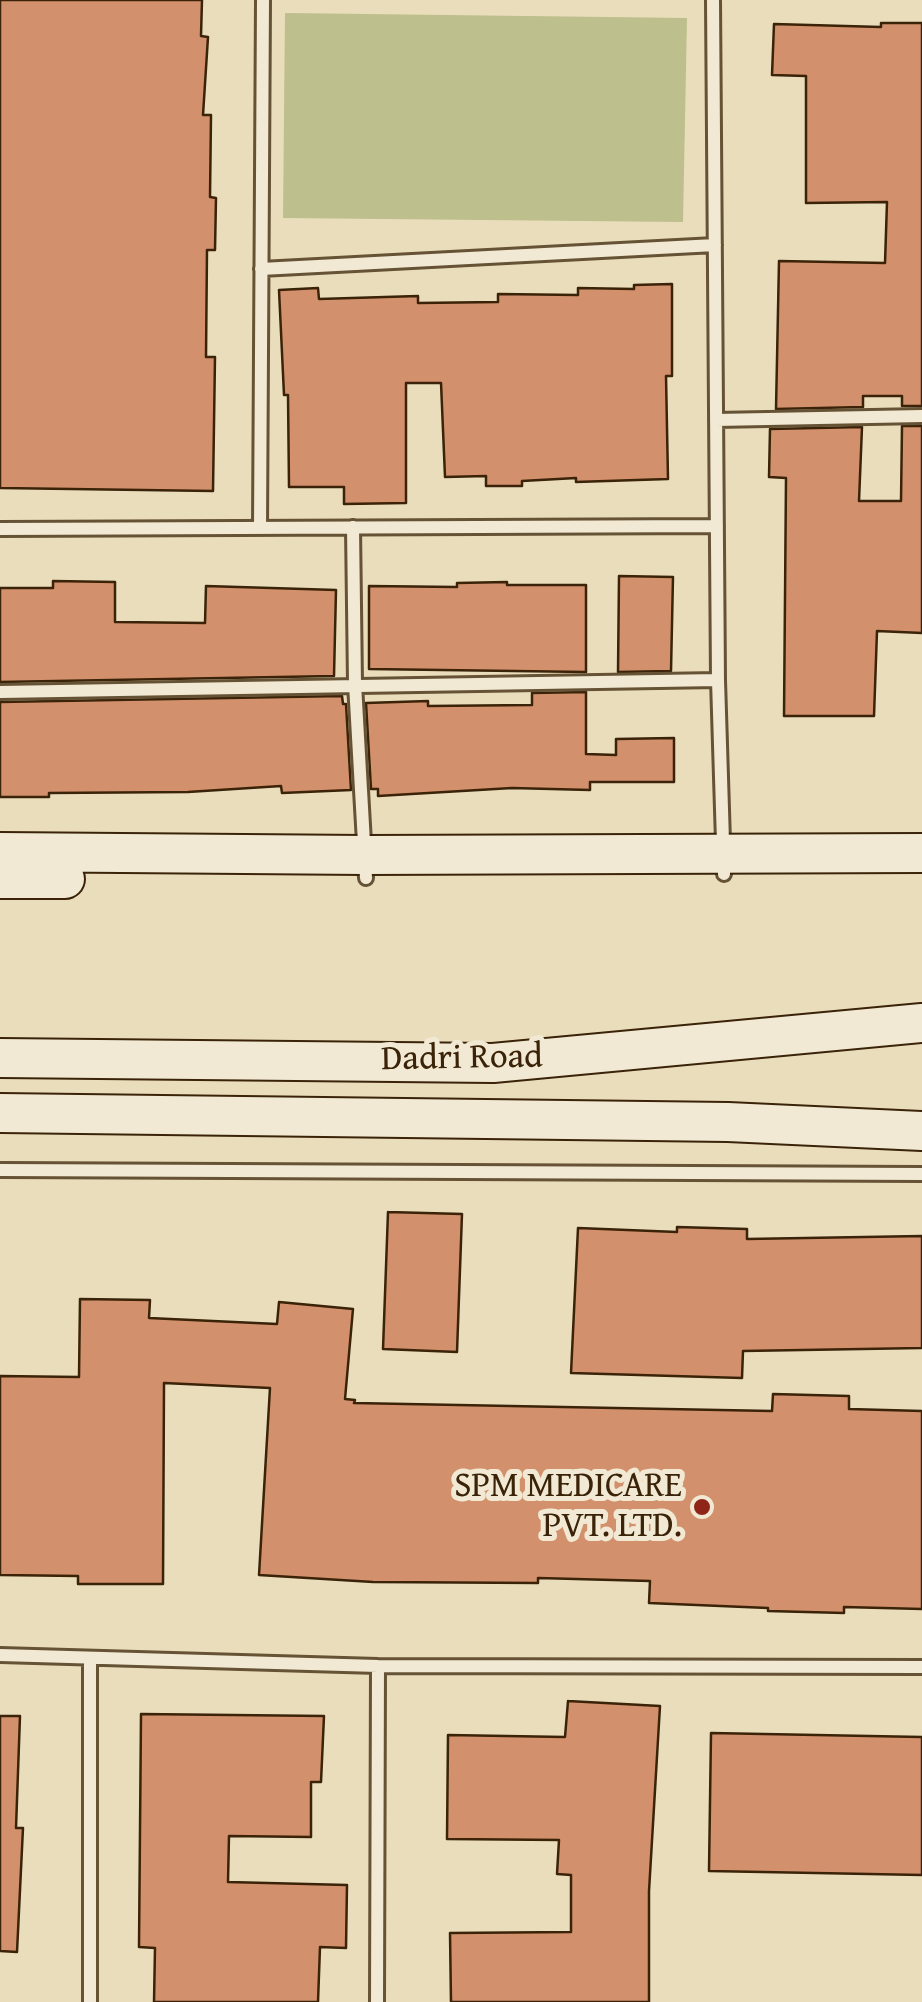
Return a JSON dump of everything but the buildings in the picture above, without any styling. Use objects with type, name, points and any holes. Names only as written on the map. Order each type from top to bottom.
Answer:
[{"type":"main road","points":[[0,852],[365,867]]},
{"type":"main road","points":[[0,879],[365,867],[723,863],[922,853]]},
{"type":"main road","points":[[723,863],[922,874]]},
{"type":"main road","name":"Dadri Road","points":[[0,1058],[493,1063],[922,1023]]},
{"type":"main road","points":[[801,1033],[856,1040],[922,1039]]},
{"type":"main road","points":[[728,1122],[922,1112]]},
{"type":"main road","name":"Dadri Road","points":[[0,1113],[728,1122],[922,1131]]},
{"type":"lane","points":[[260,528],[263,0]]},
{"type":"lane","points":[[713,0],[723,863]]},
{"type":"lane","points":[[260,269],[715,245]]},
{"type":"lane","points":[[716,420],[922,416]]},
{"type":"lane","points":[[0,529],[717,526]]},
{"type":"lane","points":[[353,528],[355,684],[365,867]]},
{"type":"lane","points":[[0,692],[718,680]]},
{"type":"lane","points":[[0,1170],[922,1174]]},
{"type":"lane","points":[[0,1655],[378,1666],[922,1668]]},
{"type":"lane","points":[[90,1658],[90,2002]]},
{"type":"lane","points":[[377,2002],[378,1666]]},
{"type":"green space","points":[[285,13],[687,18],[683,222],[283,218]]},
{"type":"place","name":"SPM MEDICARE PVT. LTD.","points":[[702,1507]]}]
